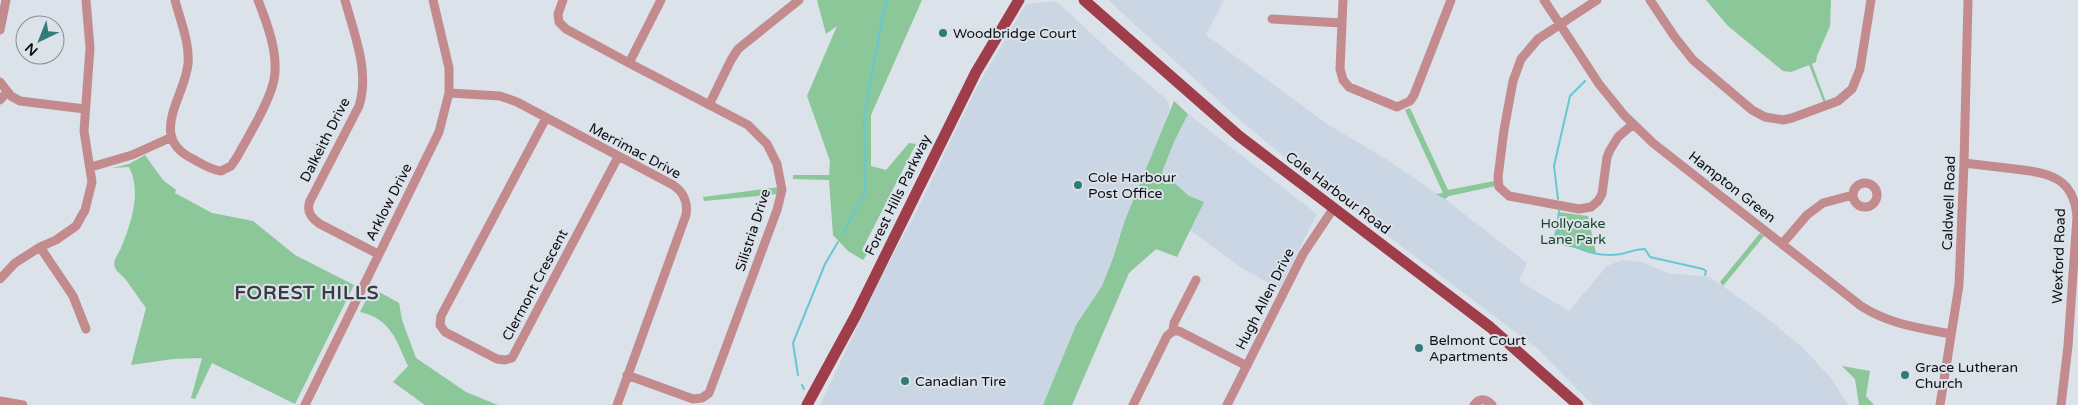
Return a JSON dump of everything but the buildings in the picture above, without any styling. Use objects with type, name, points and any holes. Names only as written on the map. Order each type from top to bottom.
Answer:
[{"type":"main road","name":"Forest Hills Parkway","points":[[807,405],[856,315],[976,72],[1018,0]]},
{"type":"main road","name":"Cole Harbour Road","points":[[1084,0],[1207,110],[1490,327],[1578,405]]},
{"type":"street","points":[[0,30],[6,0]]},
{"type":"street","points":[[0,279],[15,263],[40,247],[56,240],[76,226],[90,196],[92,182],[91,167],[84,131],[90,48],[86,0]]},
{"type":"street","points":[[175,0],[188,62],[185,78],[172,114],[170,124],[172,137],[182,153],[221,171],[234,163],[269,95],[274,79],[274,57],[265,18],[258,0]]},
{"type":"street","name":"Dalkeith Drive","points":[[345,0],[363,69],[362,95],[359,106],[310,200],[309,211],[320,224],[378,254]]},
{"type":"street","name":"Arklow Drive","points":[[305,405],[440,132],[449,92],[449,68],[433,0]]},
{"type":"street","name":"Silistria Drive","points":[[563,0],[558,14],[563,26],[748,125],[767,144],[777,164],[781,180],[782,190],[777,210],[709,393],[702,398],[693,399],[627,375]]},
{"type":"street","points":[[629,63],[661,0]]},
{"type":"street","points":[[709,105],[738,49],[799,0]]},
{"type":"street","points":[[1343,0],[1340,69],[1344,82],[1351,88],[1390,106],[1401,107],[1410,101],[1414,95],[1451,0]]},
{"type":"street","name":"Hampton Green","points":[[1544,0],[1599,84],[1633,124],[1653,143],[1870,312],[1899,324],[1951,334]]},
{"type":"street","points":[[1598,0],[1559,24],[1530,47],[1521,59],[1515,74],[1498,177],[1501,189],[1506,195],[1519,198],[1579,209],[1591,207],[1602,194],[1607,157],[1610,150],[1618,137],[1633,124]]},
{"type":"street","points":[[1650,0],[1692,60],[1752,110],[1765,116],[1783,120],[1838,101],[1852,89],[1860,69],[1871,0]]},
{"type":"street","name":"Caldwell Road","points":[[1940,405],[1959,285],[1968,0]]},
{"type":"street","points":[[1272,19],[1341,23]]},
{"type":"street","points":[[0,82],[7,92],[23,102],[85,109]]},
{"type":"street","points":[[0,100],[7,92]]},
{"type":"street","name":"Merrimac Drive","points":[[449,92],[500,96],[517,102],[676,187],[683,194],[687,207],[617,405]]},
{"type":"street","name":"Clermont Crescent","points":[[546,118],[441,316],[440,323],[445,332],[497,359],[505,360],[512,358],[618,157]]},
{"type":"street","points":[[91,167],[132,155],[172,137]]},
{"type":"street","name":"Wexford Road","points":[[1964,163],[2038,171],[2063,182],[2074,197],[2077,217],[2073,346],[2061,405]]},
{"type":"street","points":[[1782,244],[1805,218],[1823,202],[1853,195]]},
{"type":"street","name":"Hugh Allen Drive","points":[[1227,405],[1303,254],[1333,208]]},
{"type":"street","points":[[40,247],[73,296],[86,329]]},
{"type":"street","points":[[1133,405],[1168,336],[1173,331],[1174,323],[1196,280]]},
{"type":"street","points":[[1173,331],[1179,332],[1247,366]]},
{"type":"street","points":[[1474,405],[1478,401],[1488,400],[1492,405]]},
{"type":"street","points":[[0,401],[23,405]]},
{"type":"shaded area","points":[[1108,0],[1224,0],[1206,35],[1327,124],[1386,159],[1445,199],[1527,263],[1519,281],[1569,311],[1607,266],[1622,260],[1642,262],[1667,273],[1710,277],[1763,315],[1800,345],[1831,378],[1848,405],[1593,405],[1539,350],[1301,170],[1242,122]]},
{"type":"shaded area","points":[[1056,1],[1166,99],[1170,107],[1160,138],[1125,220],[1102,286],[1076,325],[1043,405],[820,405],[879,281],[916,212],[978,85],[1026,4]]},
{"type":"shaded area","points":[[1188,114],[1317,214],[1279,289],[1239,266],[1190,230],[1204,202],[1189,196],[1162,172]]},
{"type":"green space","points":[[817,0],[922,0],[871,115],[871,166],[886,170],[909,143],[916,144],[862,250],[867,254],[863,260],[848,251],[833,235],[829,180],[793,179],[793,175],[829,175],[830,161],[807,96],[837,26],[826,34]]},
{"type":"green space","points":[[1706,0],[1831,0],[1830,26],[1816,62],[1812,64],[1826,102],[1824,103],[1809,65],[1791,72],[1783,71],[1728,26]]},
{"type":"green space","points":[[1174,101],[1188,114],[1162,172],[1189,196],[1204,202],[1177,257],[1156,249],[1129,273],[1072,405],[1043,405],[1076,325],[1102,286],[1125,220]]},
{"type":"green space","points":[[1410,108],[1448,190],[1494,181],[1496,186],[1449,196],[1445,199],[1436,194],[1443,193],[1405,110]]},
{"type":"green space","points":[[145,155],[163,180],[176,190],[175,193],[212,213],[253,221],[295,255],[354,285],[295,404],[212,363],[195,399],[191,398],[202,358],[173,359],[131,365],[146,308],[126,280],[116,270],[114,263],[125,238],[134,208],[135,187],[129,167],[112,168],[129,164]]},
{"type":"green space","points":[[780,187],[779,194],[704,201],[703,197]]},
{"type":"green space","name":"Hollyoake Lane Park","points":[[1558,212],[1588,216],[1596,253],[1553,243]]},
{"type":"green space","points":[[1760,233],[1764,236],[1723,286],[1720,282]]},
{"type":"green space","points":[[372,288],[399,303],[402,320],[416,358],[466,392],[498,405],[425,405],[393,382],[408,366],[396,339],[386,325],[370,315],[360,312]]},
{"type":"green space","points":[[1842,366],[1870,371],[1866,396],[1874,405],[1859,405],[1855,379]]},
{"type":"waterway","points":[[842,235],[865,193],[864,118],[887,0]]},
{"type":"waterway","points":[[1558,199],[1554,166],[1570,96],[1585,81]]},
{"type":"waterway","points":[[1559,211],[1558,237],[1580,249],[1604,255],[1645,249],[1650,257],[1703,269],[1706,271],[1705,275]]},
{"type":"waterway","points":[[798,375],[793,343],[825,264],[838,242]]},
{"type":"waterway","points":[[802,385],[804,389]]},
{"type":"place","name":"Woodbridge Court","points":[[943,33]]},
{"type":"place","name":"Cole Harbour Post Office","points":[[1078,185]]},
{"type":"place","name":"Belmont Court Apartments","points":[[1419,348]]},
{"type":"place","name":"Grace Lutheran Church","points":[[1905,375]]},
{"type":"place","name":"Canadian Tire","points":[[905,381]]},
{"type":"district","name":"FOREST HILLS","points":[[307,293]]}]
